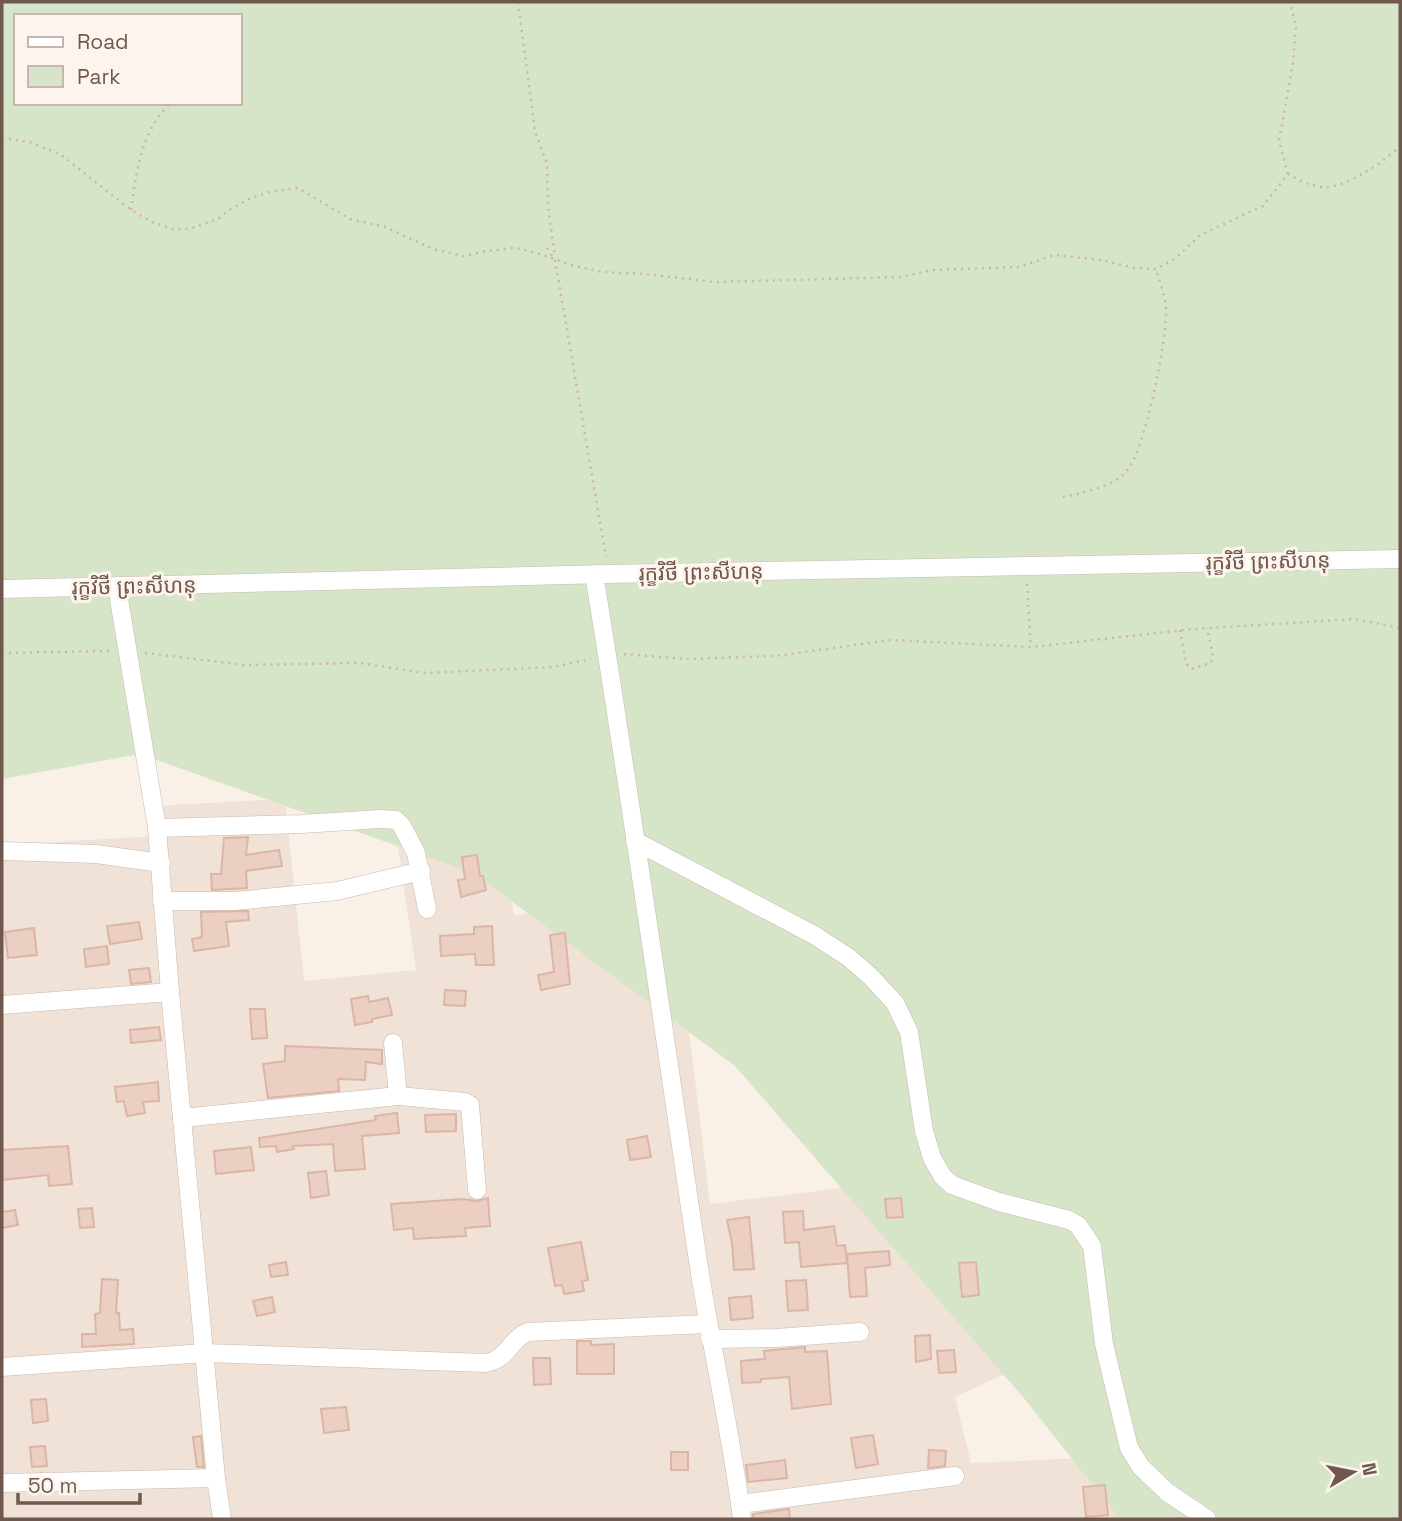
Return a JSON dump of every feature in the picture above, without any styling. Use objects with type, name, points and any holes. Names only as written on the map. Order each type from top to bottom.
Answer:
[{"type":"street","name":"រុក្ខវិថី ព្រះសីហនុ","points":[[2,589],[601,574],[1400,559]]},
{"type":"street","points":[[601,574],[607,654],[709,1331],[734,1452],[741,1511],[955,1476]]},
{"type":"street","points":[[117,587],[157,828],[170,992],[222,1519]]},
{"type":"street","points":[[157,828],[239,827],[391,819],[402,826],[416,853],[426,909]]},
{"type":"street","points":[[635,841],[814,934],[848,957],[886,993],[903,1016],[909,1032],[924,1131],[937,1170],[952,1185],[999,1202],[1069,1220],[1087,1235],[1095,1264],[1104,1344],[1129,1448],[1141,1467],[1167,1492],[1207,1519]]},
{"type":"street","points":[[2,851],[96,854],[160,863]]},
{"type":"street","points":[[162,901],[235,901],[337,891],[421,872]]},
{"type":"street","points":[[2,1005],[170,992]]},
{"type":"street","points":[[393,1043],[398,1097]]},
{"type":"street","points":[[182,1118],[398,1097],[465,1102],[470,1105],[477,1190]]},
{"type":"street","points":[[2,1367],[205,1353],[485,1363],[502,1357],[520,1336],[528,1332],[709,1331],[776,1338],[860,1332]]},
{"type":"street","points":[[2,1483],[216,1478]]},
{"type":"path","points":[[518,2],[535,131],[547,163],[548,207],[601,574]]},
{"type":"path","points":[[1290,2],[1296,26],[1293,63],[1279,141],[1287,174],[1309,185],[1327,188],[1367,172],[1400,146]]},
{"type":"path","points":[[131,210],[140,155],[148,132],[169,105]]},
{"type":"path","points":[[2,138],[29,142],[60,154],[131,210],[152,222],[175,230],[192,228],[218,219],[251,198],[298,188],[350,219],[384,227],[433,249],[464,256],[514,248],[603,272],[715,282],[901,277],[933,270],[1019,267],[1054,255],[1074,255],[1135,268],[1157,269],[1176,258],[1200,236],[1263,206],[1287,174]]},
{"type":"path","points":[[547,248],[555,260]]},
{"type":"path","points":[[1062,497],[1084,493],[1124,475],[1132,461],[1158,378],[1166,306],[1157,269]]},
{"type":"path","points":[[1026,566],[1031,647]]},
{"type":"path","points":[[2,653],[127,651],[246,665],[360,663],[425,673],[553,667],[583,662],[607,654],[685,659],[775,656],[891,640],[1031,647],[1207,628],[1355,619],[1400,628]]},
{"type":"path","points":[[1180,631],[1186,663],[1191,668],[1211,663],[1213,656],[1207,628]]},
{"type":"shaded area","points":[[285,799],[304,981],[416,970],[396,833],[499,821],[514,915],[673,898],[710,1204],[925,1178],[1021,1366],[955,1397],[971,1463],[1201,1453],[1228,1519],[2,1519],[2,845],[155,836],[151,806]]},
{"type":"green space","points":[[2,2],[1400,2],[1400,1519],[1120,1519],[1023,1397],[735,1066],[473,873],[140,754],[2,779]]},
{"type":"building","points":[[248,837],[246,855],[279,850],[282,866],[246,871],[247,888],[212,890],[211,874],[221,874],[224,838]]},
{"type":"building","points":[[477,855],[480,876],[483,876],[486,890],[461,897],[458,880],[465,879],[462,857]]},
{"type":"building","points":[[248,911],[249,920],[226,922],[229,946],[194,951],[192,939],[202,937],[201,912]]},
{"type":"building","points":[[139,922],[142,939],[110,944],[107,926]]},
{"type":"building","points":[[492,926],[494,965],[476,965],[475,954],[441,956],[440,936],[474,934],[474,927]]},
{"type":"building","points":[[34,928],[37,955],[8,958],[5,932]]},
{"type":"building","points":[[565,933],[570,984],[541,990],[538,975],[554,972],[550,935]]},
{"type":"building","points":[[107,946],[109,964],[86,967],[84,949]]},
{"type":"building","points":[[149,968],[151,982],[131,984],[129,970]]},
{"type":"building","points":[[445,990],[466,991],[465,1006],[444,1005]]},
{"type":"building","points":[[368,996],[369,1002],[388,998],[392,1015],[355,1025],[351,999]]},
{"type":"building","points":[[250,1009],[265,1009],[267,1038],[252,1039]]},
{"type":"building","points":[[159,1027],[161,1040],[131,1043],[130,1030]]},
{"type":"building","points":[[285,1046],[382,1050],[382,1064],[366,1062],[365,1080],[338,1079],[339,1091],[268,1098],[263,1064],[285,1061]]},
{"type":"building","points":[[158,1082],[159,1101],[143,1102],[145,1113],[127,1116],[124,1101],[117,1102],[115,1087]]},
{"type":"building","points":[[397,1113],[399,1133],[362,1136],[365,1169],[335,1171],[333,1144],[293,1146],[294,1149],[277,1152],[276,1146],[260,1147],[259,1138],[376,1120],[375,1116]]},
{"type":"building","points":[[456,1114],[456,1131],[426,1132],[425,1115]]},
{"type":"building","points":[[647,1136],[651,1157],[630,1160],[627,1140]]},
{"type":"building","points":[[68,1146],[72,1184],[49,1186],[48,1175],[2,1180],[2,1150]]},
{"type":"building","points":[[251,1147],[254,1170],[216,1174],[214,1151]]},
{"type":"building","points":[[326,1171],[329,1195],[311,1198],[308,1173]]},
{"type":"building","points":[[488,1198],[490,1226],[465,1228],[466,1236],[414,1239],[413,1228],[394,1230],[391,1204],[463,1199],[477,1201]]},
{"type":"building","points":[[901,1198],[903,1217],[887,1218],[885,1199]]},
{"type":"building","points":[[92,1208],[94,1227],[80,1228],[78,1209]]},
{"type":"building","points":[[15,1210],[18,1225],[2,1228],[2,1212]]},
{"type":"building","points":[[803,1211],[804,1230],[834,1226],[837,1246],[845,1245],[847,1263],[801,1267],[799,1242],[785,1243],[783,1212]]},
{"type":"building","points":[[749,1217],[754,1269],[734,1270],[727,1220]]},
{"type":"building","points":[[581,1242],[588,1280],[582,1281],[584,1291],[564,1294],[562,1285],[555,1286],[548,1248]]},
{"type":"building","points":[[889,1251],[890,1265],[865,1268],[867,1296],[850,1297],[847,1254]]},
{"type":"building","points":[[286,1262],[288,1275],[271,1277],[269,1265]]},
{"type":"building","points":[[976,1262],[979,1295],[962,1297],[959,1263]]},
{"type":"building","points":[[102,1279],[118,1280],[116,1313],[119,1313],[120,1330],[133,1329],[134,1344],[82,1347],[82,1334],[96,1334],[95,1314],[100,1313]]},
{"type":"building","points":[[806,1280],[808,1310],[788,1311],[786,1281]]},
{"type":"building","points":[[751,1296],[753,1318],[731,1320],[729,1298]]},
{"type":"building","points":[[272,1297],[275,1312],[257,1316],[253,1301]]},
{"type":"building","points":[[930,1335],[931,1359],[916,1362],[915,1336]]},
{"type":"building","points":[[577,1341],[591,1341],[591,1345],[614,1344],[614,1374],[577,1374]]},
{"type":"building","points":[[805,1347],[805,1352],[827,1351],[831,1404],[792,1409],[789,1377],[742,1383],[741,1361],[765,1359],[764,1351]]},
{"type":"building","points":[[954,1350],[956,1372],[939,1373],[937,1351]]},
{"type":"building","points":[[533,1358],[550,1358],[551,1384],[534,1385]]},
{"type":"building","points":[[46,1399],[48,1421],[33,1423],[31,1400]]},
{"type":"building","points":[[346,1407],[349,1430],[324,1433],[321,1409]]},
{"type":"building","points":[[873,1435],[878,1464],[856,1468],[851,1438]]},
{"type":"building","points":[[201,1436],[204,1467],[197,1467],[193,1437]]},
{"type":"building","points":[[45,1446],[47,1466],[32,1467],[30,1447]]},
{"type":"building","points":[[929,1450],[946,1451],[945,1466],[928,1468]]},
{"type":"building","points":[[671,1452],[688,1452],[688,1470],[671,1470]]},
{"type":"building","points":[[785,1460],[787,1478],[748,1482],[746,1465]]},
{"type":"building","points":[[1105,1485],[1108,1515],[1086,1517],[1083,1487]]},
{"type":"building","points":[[789,1509],[790,1519],[753,1519],[753,1514]]}]
